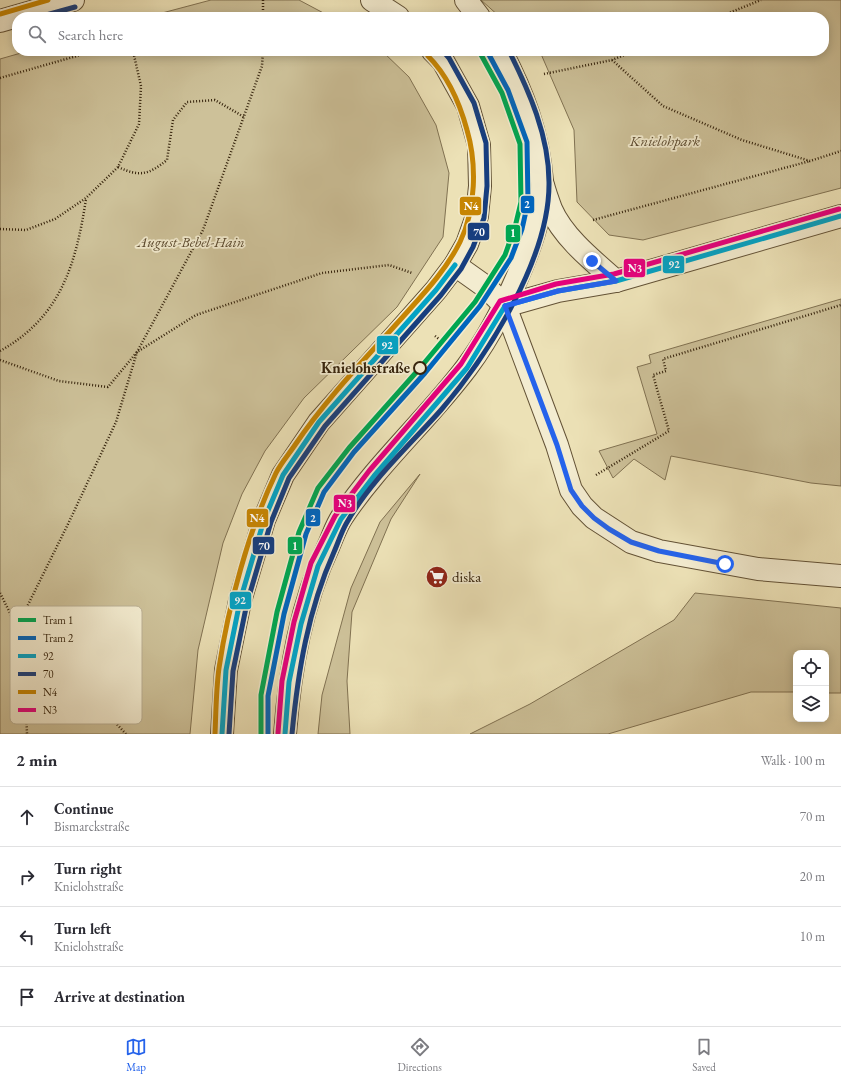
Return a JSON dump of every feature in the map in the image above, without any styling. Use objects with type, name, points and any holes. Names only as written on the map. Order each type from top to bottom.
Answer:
[{"type":"street","points":[[31,12],[73,0]]},
{"type":"street","points":[[372,0],[390,12]]},
{"type":"street","points":[[466,0],[475,12]]},
{"type":"street","points":[[0,21],[12,18]]},
{"type":"street","points":[[222,734],[226,670],[240,601],[264,520],[283,475],[319,422],[436,290],[455,265],[467,244],[477,216],[480,186],[479,146],[468,106],[443,61],[438,56]]},
{"type":"street","points":[[504,56],[516,79],[530,113],[542,183],[551,210],[568,235],[592,261],[616,281]]},
{"type":"street","points":[[285,734],[289,682],[301,624],[318,566],[341,519],[374,476],[466,368],[505,306],[532,236],[538,214],[542,183]]},
{"type":"street","points":[[505,306],[558,291],[616,281],[841,216]]},
{"type":"street","points":[[455,265],[486,287],[505,306],[557,445],[571,490],[586,510],[609,529],[631,542],[659,551],[758,569],[841,576]]},
{"type":"path","points":[[263,0],[263,12]]},
{"type":"path","points":[[731,12],[761,0]]},
{"type":"path","points":[[0,78],[77,56]]},
{"type":"path","points":[[0,229],[26,230],[55,220],[86,198],[118,167],[139,124],[141,86],[134,56]]},
{"type":"path","points":[[0,360],[59,380],[108,387],[136,352],[203,230],[262,66],[262,56]]},
{"type":"path","points":[[516,79],[612,60],[622,56]]},
{"type":"path","points":[[612,60],[663,106],[742,140],[810,161]]},
{"type":"path","points":[[118,167],[134,175],[152,172],[167,160],[172,120],[187,102],[215,100],[244,117]]},
{"type":"path","points":[[568,235],[581,223],[810,161],[841,151]]},
{"type":"path","points":[[0,351],[13,344],[33,328],[56,300],[71,270],[80,236],[86,198]]},
{"type":"path","points":[[27,606],[116,422],[136,352],[196,315],[322,273],[388,265],[413,274]]},
{"type":"path","points":[[571,490],[669,431],[653,375],[666,371],[663,359],[841,305]]},
{"type":"path","points":[[0,593],[10,613]]},
{"type":"path","points":[[27,724],[27,734]]},
{"type":"path","points":[[117,724],[126,734]]},
{"type":"green space","points":[[211,0],[299,0],[322,12],[166,12]]},
{"type":"green space","name":"Knielohpark","points":[[481,0],[841,0],[841,188],[643,240],[609,235],[577,202],[574,130],[542,56],[829,56],[829,12],[494,12]]},
{"type":"green space","name":"August-Bebel-Hain","points":[[12,56],[387,56],[409,77],[436,125],[449,173],[443,237],[397,307],[304,398],[265,451],[242,494],[223,543],[198,650],[190,734],[0,734],[0,59]]},
{"type":"green space","points":[[841,299],[841,486],[811,483],[671,456],[665,480],[634,459],[613,478],[599,451],[657,434],[637,367],[651,363],[649,355]]},
{"type":"green space","points":[[420,474],[391,519],[352,612],[347,681],[350,734],[318,734],[322,695],[351,588],[380,522]]},
{"type":"green space","points":[[695,593],[841,608],[841,693],[829,693],[829,650],[793,650],[793,692],[751,692],[608,734],[470,734],[530,704],[674,620]]},
{"type":"tram line","name":"1","points":[[261,734],[261,695],[277,612],[299,532],[318,488],[349,448],[420,368],[475,302],[505,255],[515,227],[521,202],[520,144],[502,93],[482,56]]},
{"type":"tram line","name":"2","points":[[268,734],[268,696],[284,614],[306,534],[324,492],[354,452],[425,373],[480,306],[511,258],[522,229],[528,202],[527,142],[508,90],[490,56]]},
{"type":"transit line","name":"N4","points":[[0,14],[48,0]]},
{"type":"transit line","name":"70","points":[[57,12],[75,7]]},
{"type":"transit line","name":"N4","points":[[215,734],[218,676],[223,644],[234,594],[248,543],[276,473],[321,409],[335,392],[437,278],[455,252],[465,229],[472,201],[473,186],[470,143],[457,100],[447,81],[428,56]]},
{"type":"transit line","name":"70","points":[[229,734],[233,671],[247,603],[271,522],[289,478],[325,426],[441,295],[461,269],[473,247],[484,218],[487,186],[486,143],[474,103],[447,56]]},
{"type":"transit line","name":"70","points":[[292,734],[297,687],[311,618],[317,596],[344,527],[366,493],[390,464],[441,410],[478,361],[497,333],[513,303],[528,272],[539,241],[547,211],[549,182],[546,148],[542,131],[524,82],[511,56]]},
{"type":"transit line","name":"N3","points":[[278,733],[282,681],[294,622],[311,563],[335,516],[369,471],[461,364],[500,301],[556,284],[614,274],[839,209]]},
{"type":"transit line","name":"92","points":[[505,306],[558,291],[616,281],[841,216]]},
{"type":"transit line","name":"92","points":[[222,734],[226,670],[240,601],[264,520],[283,475],[319,422],[436,290],[455,265]]},
{"type":"transit line","name":"92","points":[[285,734],[289,682],[301,624],[318,566],[341,519],[374,476],[467,368],[505,306]]},
{"type":"place","name":"Knielohstraße","points":[[420,368]]},
{"type":"place","name":"diska","points":[[437,577]]},
{"type":"route","points":[[592,261],[616,281],[558,291],[505,306],[557,445],[571,490],[582,506],[594,518],[631,542],[659,551],[725,564]]}]
